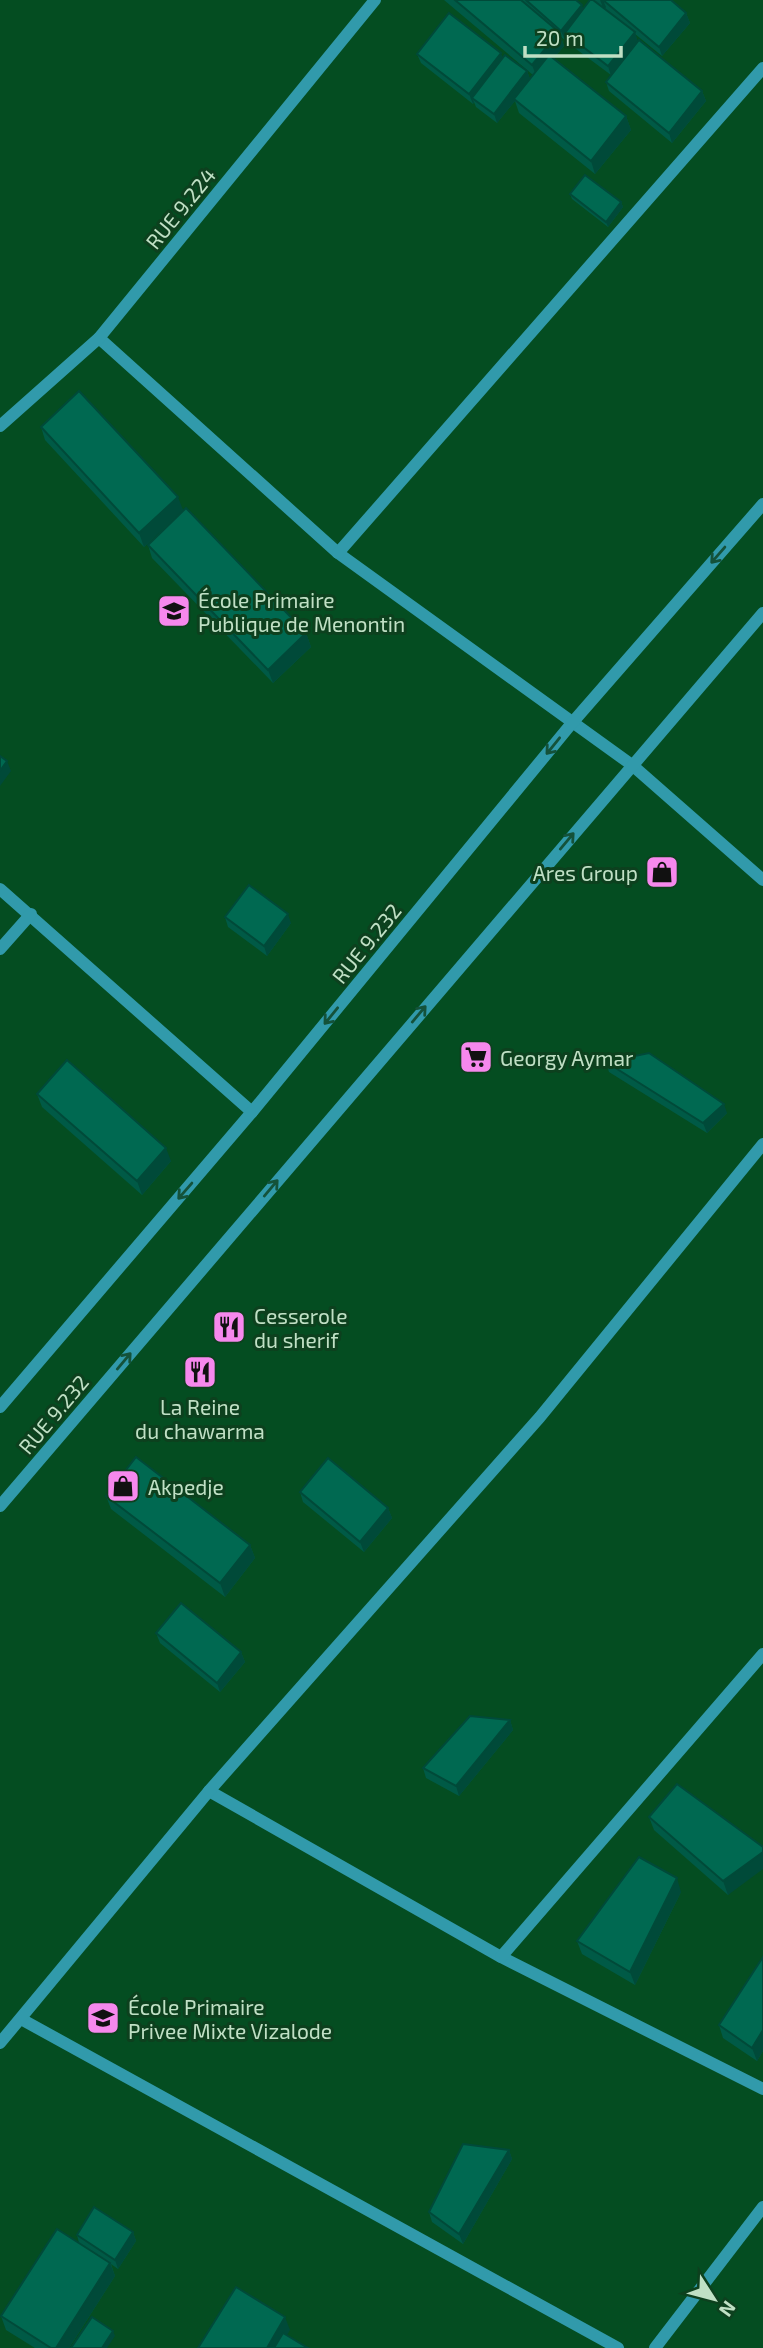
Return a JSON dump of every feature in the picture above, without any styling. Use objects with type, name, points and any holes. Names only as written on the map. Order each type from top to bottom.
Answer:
[{"type":"street","name":"RUE 9.224","points":[[0,426],[99,338],[375,0]]},
{"type":"street","points":[[338,553],[763,68]]},
{"type":"street","points":[[99,338],[338,553],[632,765],[763,880]]},
{"type":"street","name":"RUE 9.232","points":[[0,1407],[252,1112],[572,723],[763,504]]},
{"type":"street","name":"RUE 9.232","points":[[0,1506],[763,613]]},
{"type":"street","points":[[0,888],[252,1112]]},
{"type":"street","points":[[0,950],[30,914]]},
{"type":"street","points":[[0,2043],[209,1791],[540,1417],[763,1144]]},
{"type":"street","points":[[501,1957],[763,1654]]},
{"type":"street","points":[[209,1791],[501,1957],[763,2089]]},
{"type":"street","points":[[21,2019],[618,2348]]},
{"type":"street","points":[[655,2348],[763,2207]]},
{"type":"building","points":[[455,0],[521,0],[559,32],[532,65]]},
{"type":"building","points":[[526,0],[576,0],[582,5],[561,31]]},
{"type":"building","points":[[590,0],[635,32],[608,66],[565,33]]},
{"type":"building","points":[[603,0],[671,0],[686,13],[659,47]]},
{"type":"building","points":[[449,13],[501,53],[469,94],[417,54]]},
{"type":"building","points":[[639,40],[702,91],[669,133],[606,82]]},
{"type":"building","points":[[505,55],[527,71],[494,114],[472,98]]},
{"type":"building","points":[[549,55],[626,116],[591,161],[514,99]]},
{"type":"building","points":[[585,175],[621,202],[606,222],[570,194]]},
{"type":"building","points":[[79,391],[178,497],[139,533],[41,427]]},
{"type":"building","points":[[186,508],[306,633],[268,670],[148,545]]},
{"type":"building","points":[[0,756],[7,761],[0,771]]},
{"type":"building","points":[[249,885],[288,914],[264,946],[225,917]]},
{"type":"building","points":[[649,1053],[724,1104],[703,1123],[606,1062]]},
{"type":"building","points":[[67,1060],[166,1148],[137,1181],[37,1094]]},
{"type":"building","points":[[136,1457],[250,1545],[220,1583],[106,1496]]},
{"type":"building","points":[[328,1458],[388,1508],[360,1542],[300,1492]]},
{"type":"building","points":[[181,1603],[241,1652],[217,1683],[156,1633]]},
{"type":"building","points":[[470,1716],[510,1720],[456,1786],[423,1768]]},
{"type":"building","points":[[677,1784],[763,1847],[763,1852],[723,1881],[649,1817]]},
{"type":"building","points":[[639,1857],[677,1878],[630,1972],[577,1941]]},
{"type":"building","points":[[763,1957],[763,2030],[752,2048],[719,2025]]},
{"type":"building","points":[[463,2144],[509,2150],[459,2234],[429,2212]]},
{"type":"building","points":[[94,2207],[133,2232],[115,2260],[77,2235]]},
{"type":"building","points":[[57,2229],[110,2263],[56,2348],[51,2348],[1,2316]]},
{"type":"building","points":[[236,2287],[285,2317],[267,2348],[198,2348]]},
{"type":"building","points":[[92,2317],[113,2331],[102,2348],[71,2348]]},
{"type":"building","points":[[283,2333],[308,2348],[274,2348]]},
{"type":"place","name":"École Primaire Publique de Menontin","points":[[174,611]]},
{"type":"place","name":"Ares Group","points":[[662,872]]},
{"type":"place","name":"Georgy Aymar","points":[[476,1057]]},
{"type":"place","name":"Cesserole du sherif","points":[[229,1327]]},
{"type":"place","name":"La Reine du chawarma","points":[[200,1372]]},
{"type":"place","name":"Akpedje","points":[[123,1486]]},
{"type":"place","name":"École Primaire Privee Mixte Vizalode","points":[[103,2018]]}]
